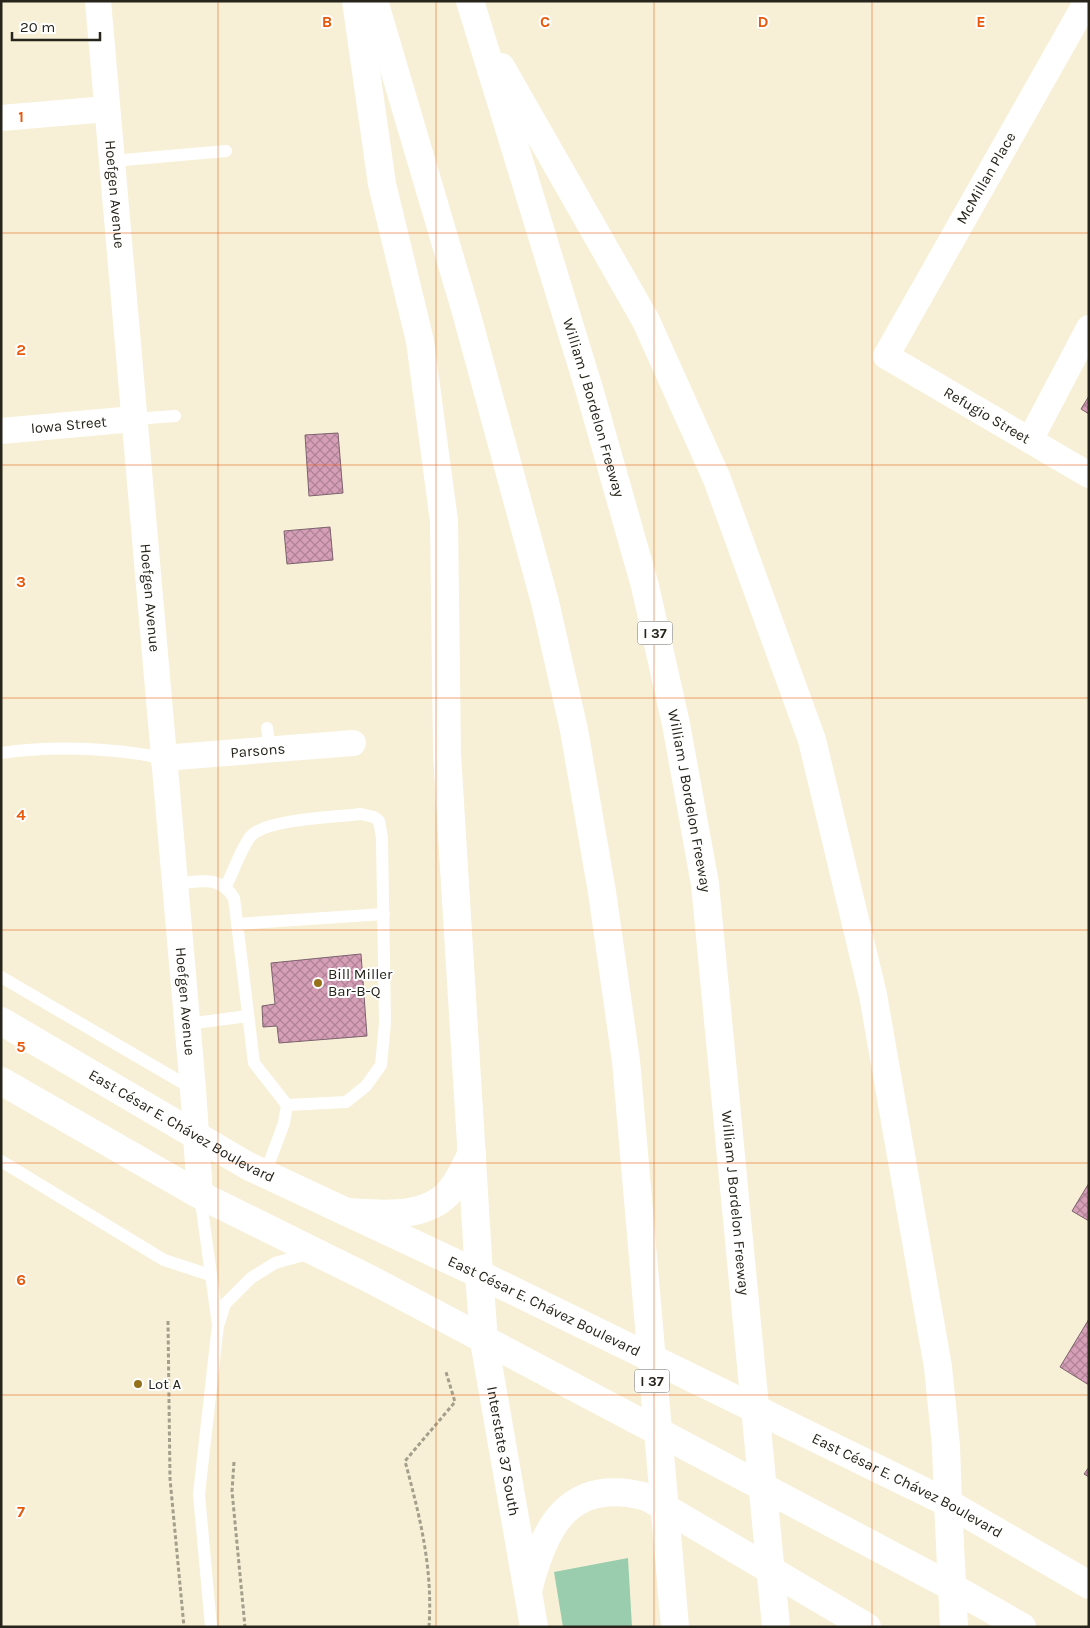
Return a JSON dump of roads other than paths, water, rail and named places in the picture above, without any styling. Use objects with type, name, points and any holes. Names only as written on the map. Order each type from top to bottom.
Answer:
[{"type":"main road","name":"Interstate 37 South","points":[[356,1],[382,184],[420,341],[444,521],[448,754],[484,1341],[534,1627]]},
{"type":"main road","name":"I 37","points":[[374,1],[469,321],[545,602],[572,721],[602,892],[624,1052],[667,1558],[675,1627]]},
{"type":"main road","points":[[473,12],[646,321],[717,478],[812,740],[874,1005],[938,1367],[946,1446],[950,1586],[954,1627]]},
{"type":"main road","name":"William J Bordelon Freeway","points":[[473,12],[590,392],[645,586],[676,724],[705,884],[775,1622]]},
{"type":"main road","name":"East César E. Chávez Boulevard","points":[[1,1021],[196,1138],[265,1174],[479,1274],[948,1503],[1089,1585]]},
{"type":"main road","points":[[1,1081],[200,1195],[484,1341],[950,1586],[1022,1627]]},
{"type":"main road","points":[[346,1212],[397,1214],[435,1204],[451,1190],[472,1153]]},
{"type":"main road","points":[[528,1591],[540,1546],[559,1517],[592,1495],[628,1492],[647,1497],[867,1627]]},
{"type":"street","name":"Hoefgen Avenue","points":[[98,1],[193,1089],[200,1195]]},
{"type":"street","name":"McMillan Place","points":[[886,356],[1087,1]]},
{"type":"street","points":[[1,118],[108,108]]},
{"type":"street","points":[[1030,440],[1089,328]]},
{"type":"street","name":"Refugio Street","points":[[886,356],[1089,475]]},
{"type":"street","name":"Iowa Street","points":[[1,431],[134,419]]},
{"type":"street","name":"Parsons","points":[[164,758],[269,739],[353,743]]},
{"type":"lane","points":[[112,161],[226,151]]},
{"type":"lane","points":[[134,419],[175,416]]},
{"type":"lane","points":[[1,753],[34,748],[124,752],[164,758]]},
{"type":"lane","points":[[226,886],[250,838],[260,828],[279,823],[361,814],[374,817],[379,821],[382,838],[385,1024],[381,1064],[366,1086],[346,1102],[287,1105]]},
{"type":"lane","points":[[174,884],[213,881],[226,886],[234,898],[254,1063],[287,1105],[284,1123],[265,1174]]},
{"type":"lane","points":[[237,924],[384,914]]},
{"type":"lane","points":[[1,977],[193,1089]]},
{"type":"lane","points":[[187,1024],[248,1016]]},
{"type":"lane","points":[[1,1161],[164,1260],[210,1275]]},
{"type":"lane","points":[[200,1195],[218,1325]]},
{"type":"lane","points":[[210,1627],[199,1494],[218,1325],[225,1304],[250,1278],[275,1264],[314,1252]]},
{"type":"place","name":"Bill Miller Bar-B-Q","points":[[318,983]]},
{"type":"place","name":"Lot A","points":[[138,1384]]}]
